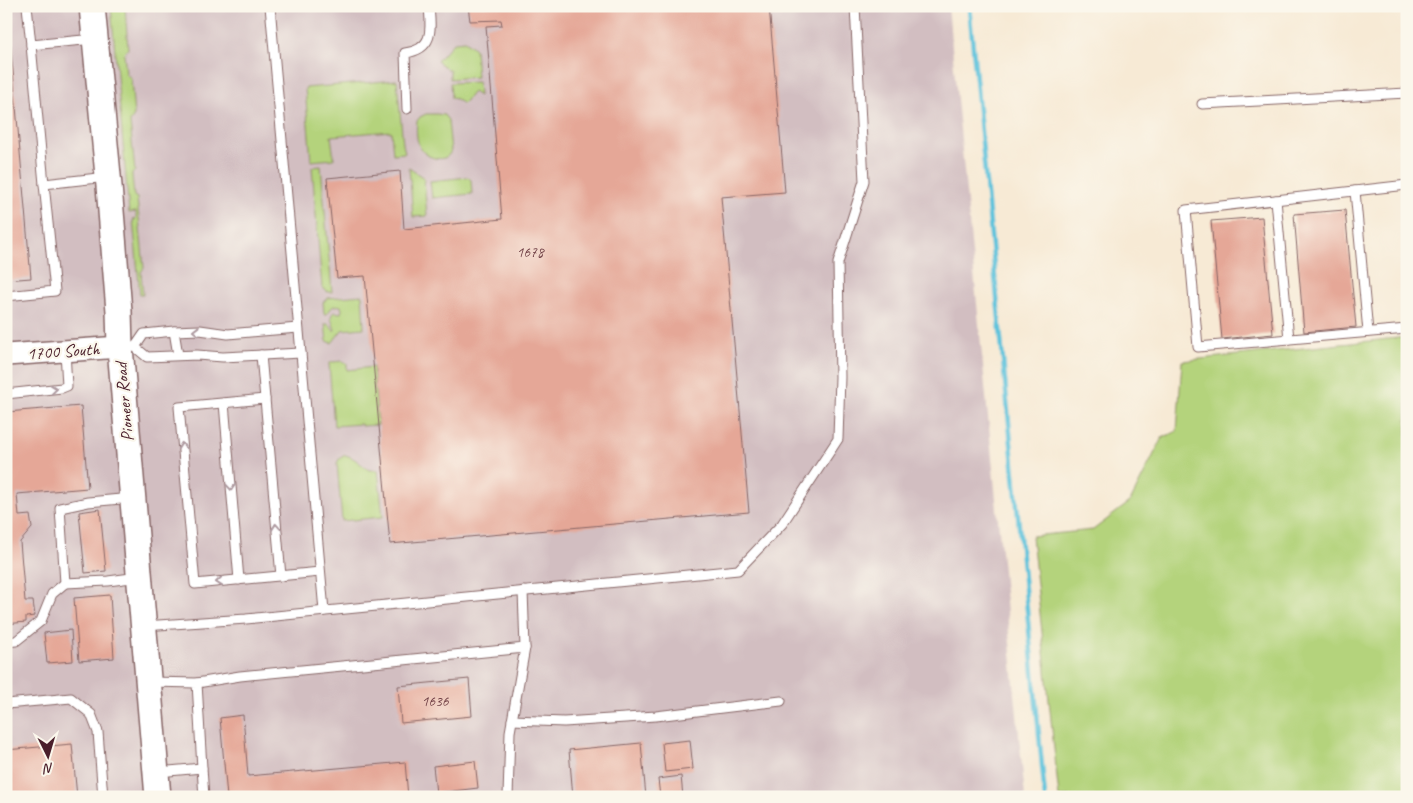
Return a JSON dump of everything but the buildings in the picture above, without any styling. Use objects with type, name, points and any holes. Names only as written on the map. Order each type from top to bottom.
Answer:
[{"type":"main road","name":"Pioneer Road","points":[[92,6],[119,311],[127,347],[132,498],[158,797]]},
{"type":"street","name":"1700 South","points":[[6,355],[127,347]]},
{"type":"lane","points":[[6,296],[55,291],[27,6]]},
{"type":"lane","points":[[270,6],[324,611]]},
{"type":"lane","points":[[407,109],[405,53],[414,52],[427,42],[429,35],[429,6]]},
{"type":"lane","points":[[144,626],[246,619],[738,570],[782,524],[838,439],[840,377],[838,263],[864,181],[855,6]]},
{"type":"lane","points":[[31,45],[95,39]]},
{"type":"lane","points":[[1202,104],[1407,93]]},
{"type":"lane","points":[[44,184],[108,177]]},
{"type":"lane","points":[[1407,184],[1186,210],[1198,347],[1407,329]]},
{"type":"lane","points":[[1355,191],[1368,332]]},
{"type":"lane","points":[[1276,200],[1289,339]]},
{"type":"lane","points":[[298,328],[228,334],[200,330],[144,334],[127,347],[147,357],[178,355],[224,357],[301,353]]},
{"type":"lane","points":[[174,332],[178,355]]},
{"type":"lane","points":[[6,394],[67,386],[65,351]]},
{"type":"lane","points":[[261,355],[281,576]]},
{"type":"lane","points":[[265,399],[179,408],[195,584],[320,572]]},
{"type":"lane","points":[[224,403],[239,580]]},
{"type":"lane","points":[[65,582],[60,508],[88,502],[132,498]]},
{"type":"lane","points":[[6,642],[16,641],[41,621],[52,594],[65,582],[108,581],[139,577]]},
{"type":"lane","points":[[508,797],[510,732],[525,648],[523,591]]},
{"type":"lane","points":[[149,682],[197,683],[240,676],[525,648]]},
{"type":"lane","points":[[197,683],[204,797]]},
{"type":"lane","points":[[6,704],[71,698],[90,714],[98,732],[103,797]]},
{"type":"lane","points":[[512,720],[564,722],[656,716],[780,701]]},
{"type":"lane","points":[[156,772],[202,768]]},
{"type":"shaded area","points":[[6,6],[948,6],[1025,797],[6,797]]},
{"type":"green space","points":[[111,6],[125,6],[128,49],[124,53],[126,74],[131,78],[134,116],[130,122],[135,171],[132,174],[134,196],[137,198],[144,268],[141,272],[143,295],[140,295],[133,220],[136,219],[136,212],[129,213]]},
{"type":"green space","points":[[465,41],[475,49],[477,77],[450,79],[450,71],[437,61],[454,42]]},
{"type":"green space","points":[[397,80],[405,153],[393,154],[391,131],[331,136],[334,159],[311,161],[305,88]]},
{"type":"green space","points":[[478,82],[479,96],[473,92],[463,104],[451,98],[450,83]]},
{"type":"green space","points":[[426,114],[444,115],[448,120],[451,150],[446,157],[432,157],[419,146],[417,121]]},
{"type":"green space","points":[[321,166],[332,292],[322,288],[312,167]]},
{"type":"green space","points":[[409,168],[424,178],[427,216],[413,217]]},
{"type":"green space","points":[[468,177],[471,180],[472,194],[432,198],[430,181]]},
{"type":"green space","points":[[362,295],[364,328],[342,330],[332,343],[327,341],[325,324],[329,324],[335,330],[331,318],[332,314],[334,312],[341,313],[342,310],[341,306],[336,306],[332,307],[327,314],[324,314],[323,302],[328,298]]},
{"type":"green space","points":[[1407,337],[1407,797],[1059,797],[1032,536],[1093,530],[1130,502],[1162,438],[1177,431],[1182,361]]},
{"type":"green space","points":[[343,361],[343,363],[347,363],[347,370],[373,367],[378,425],[334,426],[329,364]]},
{"type":"green space","points":[[345,455],[355,459],[369,470],[378,470],[383,517],[342,521],[337,464],[339,459]]},
{"type":"waterway","points":[[969,6],[1045,797]]}]
